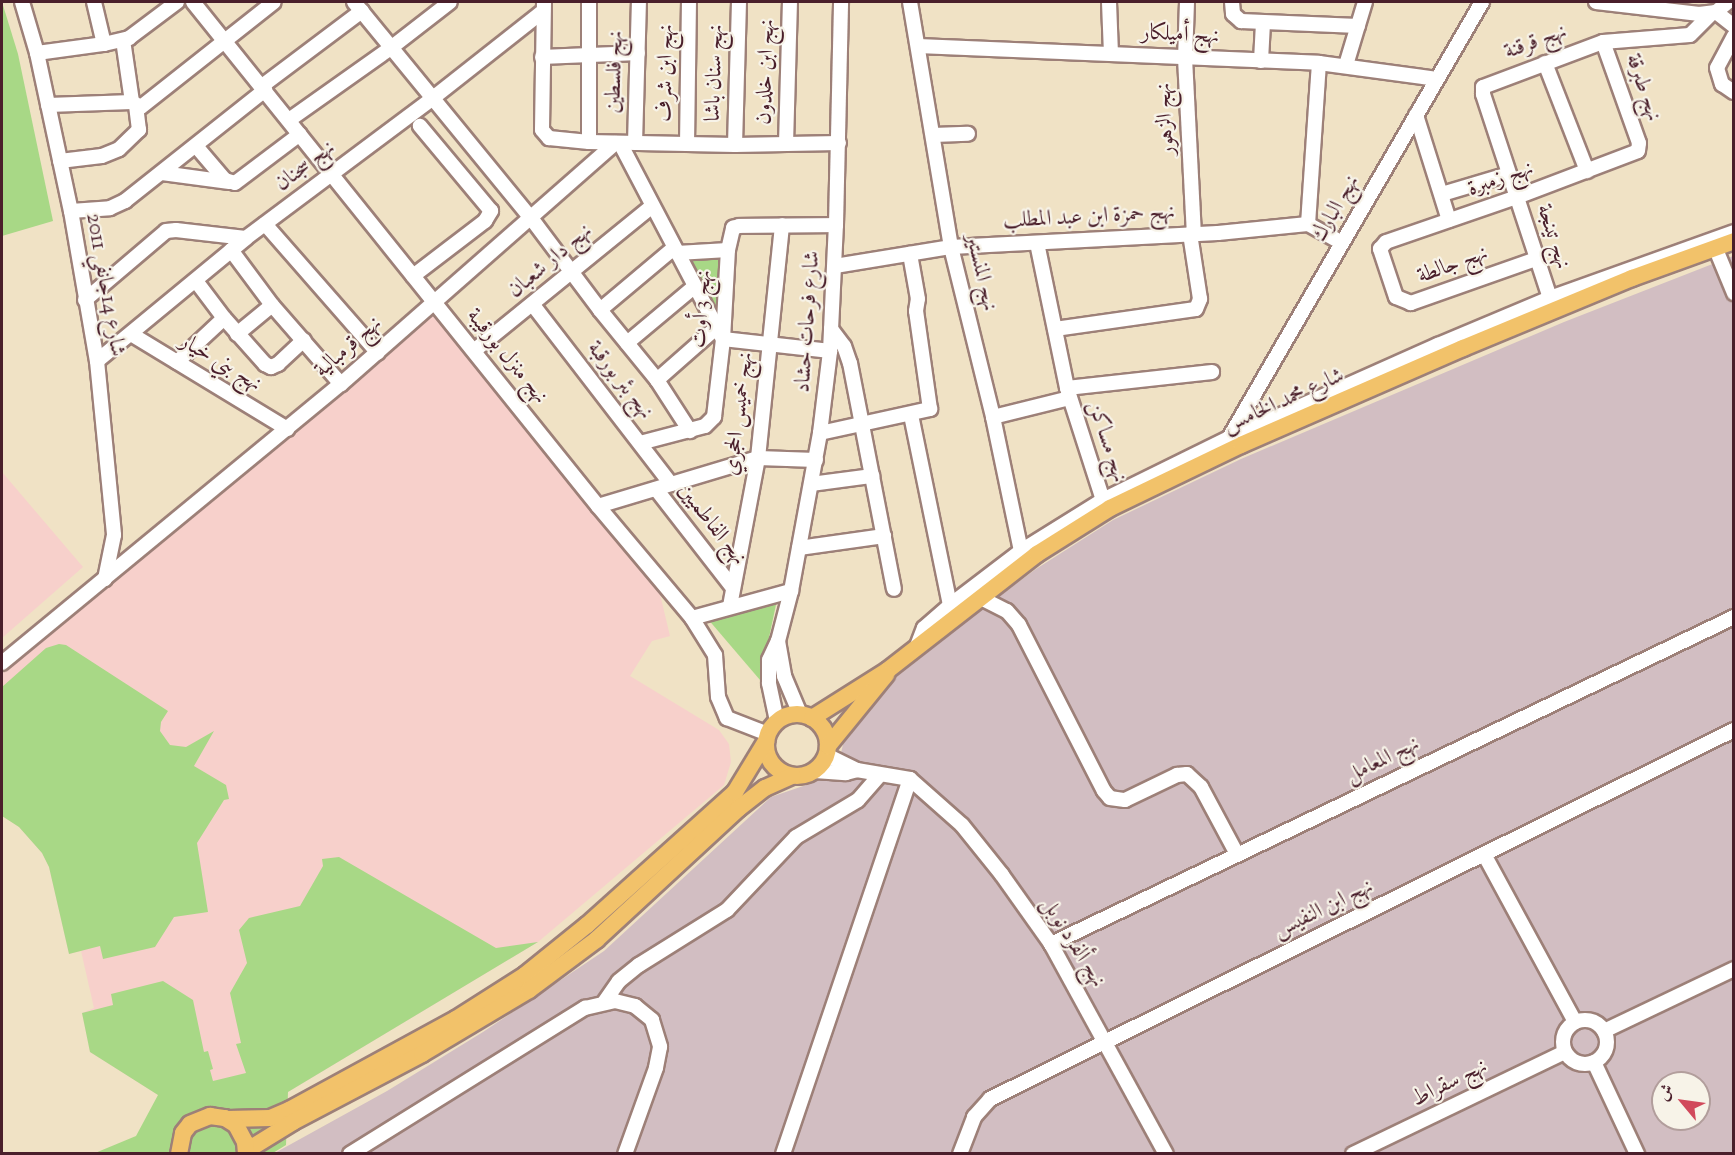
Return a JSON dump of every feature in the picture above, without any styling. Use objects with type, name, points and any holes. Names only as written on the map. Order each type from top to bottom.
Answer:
[{"type":"main road","name":"شارع محمد الخامس","points":[[888,670],[979,597],[1069,533],[1110,508],[1188,470],[1520,324],[1715,247],[1734,242]]},
{"type":"main road","points":[[806,716],[888,670]]},
{"type":"main road","points":[[770,732],[766,753],[771,764],[780,772],[792,776],[804,776],[814,771],[827,750],[888,670]]},
{"type":"main road","points":[[179,1154],[183,1133],[190,1124],[210,1116],[228,1119],[270,1118],[289,1110],[456,1019],[517,981],[587,925],[735,792],[770,732],[787,715],[806,716],[821,725],[827,750]]},
{"type":"main road","points":[[228,1119],[242,1132],[246,1152],[293,1122],[412,1059],[529,990],[596,940],[738,809],[765,788],[792,776]]},
{"type":"street","name":"شارع 14جانفي 2011","points":[[22,2],[37,53],[71,211],[97,361],[114,535],[105,579]]},
{"type":"street","points":[[94,2],[104,44]]},
{"type":"street","points":[[37,53],[104,44],[123,39],[138,32],[177,2]]},
{"type":"street","name":"نهج منزل بورقيبة","points":[[193,2],[475,350],[598,506],[692,618],[715,655],[718,697],[727,718],[770,732]]},
{"type":"street","points":[[48,105],[134,104],[141,107],[274,2]]},
{"type":"street","points":[[289,120],[392,47],[450,2]]},
{"type":"street","points":[[589,2],[589,142]]},
{"type":"street","name":"نهج فلسطين","points":[[635,143],[639,2]]},
{"type":"street","name":"نهج ابن شرف","points":[[687,144],[689,2]]},
{"type":"street","name":"نهج سنان باشا","points":[[735,145],[740,2]]},
{"type":"street","name":"نهج ابن خلدون","points":[[786,144],[790,2]]},
{"type":"street","name":"شارع فرحات حشاد","points":[[770,732],[768,671],[772,648],[778,640],[791,591],[812,484],[830,351],[839,143],[841,2]]},
{"type":"street","name":"نهج المنستير","points":[[910,2],[951,247],[993,417],[1021,551]]},
{"type":"street","points":[[1109,2],[1111,53]]},
{"type":"street","name":"نهج الزهور","points":[[1055,329],[1197,309],[1200,299],[1192,234],[1185,58],[1187,2]]},
{"type":"street","points":[[1232,2],[1233,14],[1238,20],[1358,26]]},
{"type":"street","points":[[1346,65],[1365,2]]},
{"type":"street","name":"نهج البارك","points":[[1229,438],[1482,2]]},
{"type":"street","points":[[1596,2],[1691,14],[1713,13],[1734,26]]},
{"type":"street","name":"نهج قرقنة","points":[[1483,87],[1604,42],[1687,36],[1696,32],[1713,13],[1728,2]]},
{"type":"street","points":[[71,211],[110,208],[137,193],[196,146],[358,6],[531,218],[600,310],[657,380],[690,431]]},
{"type":"street","points":[[544,6],[542,130],[554,140],[735,145],[839,143]]},
{"type":"street","name":"نهج سجنان","points":[[97,361],[246,238],[433,99],[544,6]]},
{"type":"street","points":[[1262,61],[1263,23]]},
{"type":"street","points":[[1734,36],[1721,56],[1717,74],[1726,89],[1734,92]]},
{"type":"street","points":[[60,161],[102,156],[119,149],[139,130],[123,39]]},
{"type":"street","name":"نهج طبرقة","points":[[1604,42],[1639,149]]},
{"type":"street","name":"نهج أميلكار","points":[[918,46],[1319,63],[1437,79]]},
{"type":"street","points":[[542,57],[638,54]]},
{"type":"street","points":[[1319,63],[1308,224],[1342,243]]},
{"type":"street","points":[[1545,63],[1587,171]]},
{"type":"street","name":"نهج تينجة","points":[[1483,87],[1483,94],[1550,298]]},
{"type":"street","points":[[1416,115],[1449,220]]},
{"type":"street","points":[[414,276],[486,221],[491,211],[420,126]]},
{"type":"street","points":[[162,173],[229,183],[239,180],[300,134]]},
{"type":"street","points":[[933,135],[968,134]]},
{"type":"street","points":[[618,143],[719,333],[770,344],[830,351]]},
{"type":"street","name":"نهج قرمبالية","points":[[2,663],[378,353],[434,301],[618,143]]},
{"type":"street","points":[[196,146],[229,183]]},
{"type":"street","name":"نهج زمبرة","points":[[1380,252],[1386,242],[1517,197],[1636,153],[1639,149]]},
{"type":"street","points":[[1442,194],[1509,174]]},
{"type":"street","name":"نهج دار شعبان","points":[[475,350],[652,206]]},
{"type":"street","points":[[265,224],[378,353]]},
{"type":"street","name":"نهج حمزة ابن عبد المطلب","points":[[835,266],[951,247],[1192,234],[1308,224]]},
{"type":"street","name":"نهج خميس الحجري","points":[[730,606],[758,458],[782,225]]},
{"type":"street","name":"نهج 3 أوت","points":[[640,443],[690,431],[709,423],[716,410],[719,333],[730,233],[735,227],[836,225]]},
{"type":"street","points":[[85,300],[166,231],[176,230],[246,238]]},
{"type":"street","points":[[917,646],[924,627],[950,605],[1021,551],[1103,500],[1229,438],[1550,298],[1734,232]]},
{"type":"street","name":"نهج مساكن","points":[[1037,243],[1069,393],[1103,500]]},
{"type":"street","points":[[1715,247],[1734,293]]},
{"type":"street","points":[[231,250],[272,305],[341,384]]},
{"type":"street","points":[[600,310],[675,250],[728,250]]},
{"type":"street","name":"نهج جالطة","points":[[1380,252],[1396,297],[1411,303],[1536,259]]},
{"type":"street","points":[[820,433],[928,411],[931,405],[916,311],[918,299],[910,254]]},
{"type":"street","points":[[196,280],[237,334],[265,364],[271,367],[278,364],[304,340]]},
{"type":"street","points":[[627,343],[694,287]]},
{"type":"street","name":"نهج بئر بورقبة","points":[[533,304],[670,484]]},
{"type":"street","points":[[237,334],[272,305]]},
{"type":"street","points":[[177,363],[224,318]]},
{"type":"street","points":[[831,328],[844,346],[850,363],[894,589]]},
{"type":"street","points":[[657,380],[719,333]]},
{"type":"street","name":"نهج بني خيار","points":[[131,334],[287,429]]},
{"type":"street","points":[[993,417],[1069,393],[1212,372]]},
{"type":"street","points":[[911,415],[950,605]]},
{"type":"street","points":[[598,506],[758,458],[816,460]]},
{"type":"street","points":[[812,484],[872,476]]},
{"type":"street","name":"نهج الفاطميين","points":[[656,489],[733,588]]},
{"type":"street","points":[[799,548],[884,536]]},
{"type":"street","points":[[692,618],[791,591]]},
{"type":"street","points":[[979,597],[1007,611],[1019,625],[1104,791],[1110,798],[1117,801],[1125,800],[1177,775],[1187,774],[1201,787],[1237,854]]},
{"type":"street","name":"نهج المعامل","points":[[1051,944],[1734,617]]},
{"type":"street","name":"شارع فرحات حشاد","points":[[778,640],[784,676],[806,716]]},
{"type":"street","name":"نهج ابن النفيس","points":[[960,1154],[971,1123],[984,1103],[1105,1040],[1485,856],[1734,730]]},
{"type":"street","points":[[783,1154],[910,779],[857,770],[827,750]]},
{"type":"street","points":[[814,771],[846,773],[857,770]]},
{"type":"street","points":[[605,1001],[619,981],[639,965],[727,910],[796,837],[858,800],[880,775]]},
{"type":"street","name":"نهج ألفرد نوبل","points":[[910,779],[962,825],[1002,875],[1051,944],[1166,1154]]},
{"type":"street","points":[[1485,856],[1575,1022]]},
{"type":"street","points":[[1604,1031],[1734,969]]},
{"type":"street","points":[[350,1154],[573,1015],[605,1001],[635,1006],[652,1020],[659,1037],[656,1068],[625,1154]]},
{"type":"street","points":[[1591,1020],[1604,1031],[1606,1048],[1594,1062],[1577,1063],[1565,1052],[1563,1035],[1575,1022],[1591,1020]]},
{"type":"street","name":"نهج سقراط","points":[[1353,1154],[1565,1052]]},
{"type":"street","points":[[1594,1062],[1637,1154]]},
{"type":"shaded area","points":[[1733,256],[1733,1153],[273,1154],[387,1091],[483,1032],[604,951],[771,797],[815,782],[841,753],[848,723],[889,678],[1036,569],[1113,520],[1241,459],[1564,322]]},
{"type":"shaded area","points":[[434,307],[659,590],[670,636],[652,641],[630,676],[719,730],[729,744],[731,762],[724,785],[538,942],[288,1092],[252,1072],[158,1095],[90,1052],[82,1013],[94,1008],[81,951],[69,954],[49,867],[42,853],[19,827],[2,816],[2,670]]},
{"type":"shaded area","points":[[2,472],[83,567],[2,638]]},
{"type":"green space","points":[[2,2],[18,54],[53,221],[2,236]]},
{"type":"green space","points":[[722,256],[718,318],[685,259]]},
{"type":"green space","points":[[777,600],[760,680],[707,618]]},
{"type":"green space","points":[[59,644],[66,645],[168,711],[161,722],[160,731],[170,745],[186,747],[214,731],[194,766],[226,785],[229,799],[224,800],[197,843],[208,912],[174,917],[155,947],[103,959],[100,946],[69,954],[49,867],[42,853],[19,827],[2,816],[2,687],[46,648]]},
{"type":"green space","points":[[339,857],[496,948],[538,942],[288,1092],[286,1145],[273,1153],[95,1153],[136,1136],[158,1095],[90,1052],[82,1013],[113,1005],[111,994],[163,981],[193,1000],[204,1052],[208,1051],[213,1069],[210,1070],[213,1081],[246,1073],[236,1044],[241,1043],[230,993],[247,963],[239,930],[249,918],[300,906],[323,866],[322,859]]}]
